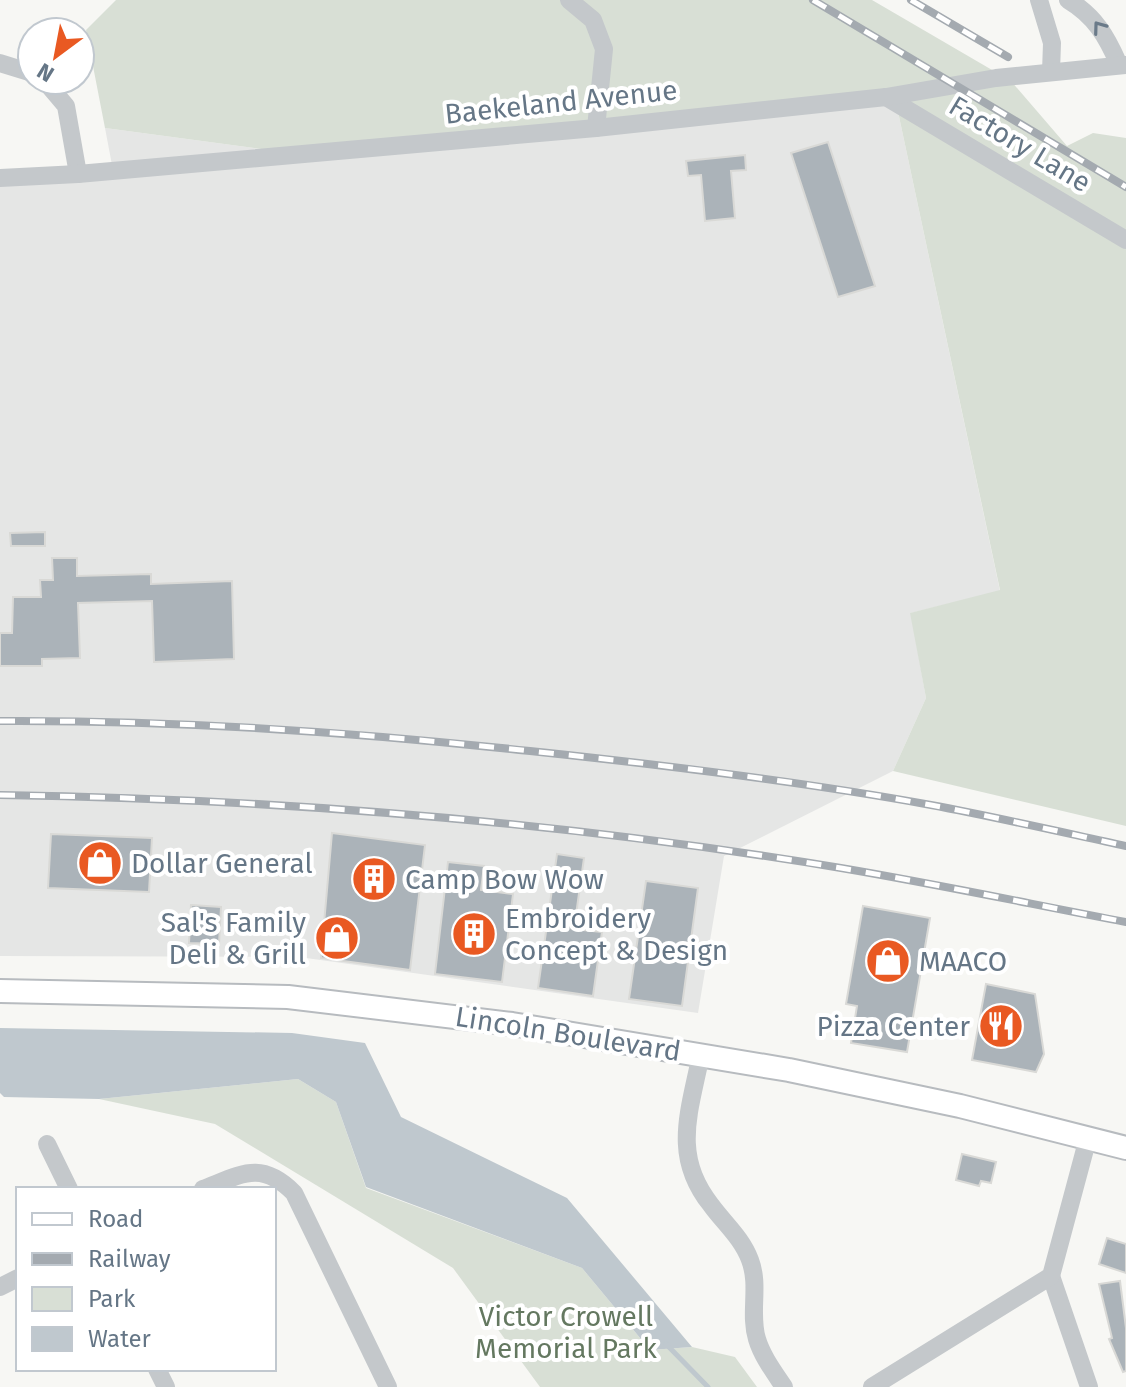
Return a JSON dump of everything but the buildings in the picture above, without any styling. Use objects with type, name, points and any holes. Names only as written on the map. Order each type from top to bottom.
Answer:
[{"type":"main road","name":"Lincoln Boulevard","points":[[0,991],[288,997],[512,1024],[701,1054],[960,1106],[1126,1148]]},
{"type":"street","points":[[569,0],[593,20],[604,49],[596,128]]},
{"type":"street","points":[[1039,0],[1052,43],[1051,72]]},
{"type":"street","points":[[1068,0],[1087,11],[1123,65]]},
{"type":"street","name":"Baekeland Avenue","points":[[0,178],[78,174],[596,128],[886,97],[1051,72],[1123,65]]},
{"type":"street","points":[[58,96],[66,106],[78,174]]},
{"type":"street","name":"Factory Lane","points":[[886,97],[1126,240]]},
{"type":"street","points":[[701,1054],[685,1134],[689,1169],[697,1187],[730,1228],[750,1260],[756,1291],[756,1337],[784,1387]]},
{"type":"street","points":[[1088,1138],[1051,1276],[1089,1387]]},
{"type":"street","points":[[47,1144],[68,1187]]},
{"type":"street","points":[[209,1187],[253,1172],[277,1177],[294,1193],[388,1387]]},
{"type":"street","points":[[872,1387],[1051,1276]]},
{"type":"shaded area","points":[[894,93],[1000,591],[911,613],[926,698],[893,771],[724,856],[698,1013],[299,957],[0,956],[0,171],[112,165],[105,128],[335,159]]},
{"type":"green space","points":[[116,0],[872,0],[1011,81],[1067,146],[1093,133],[1126,138],[1126,826],[893,771],[926,698],[910,613],[1000,590],[894,93],[335,159],[105,128],[96,82],[96,20]]},
{"type":"green space","name":"Victor Crowell Memorial Park","points":[[298,1079],[336,1102],[366,1188],[582,1268],[650,1350],[692,1347],[735,1357],[757,1387],[540,1387],[453,1268],[215,1124],[99,1099]]},
{"type":"water","points":[[0,1028],[292,1033],[365,1043],[401,1117],[567,1198],[692,1347],[650,1350],[582,1268],[366,1187],[336,1102],[298,1079],[99,1099],[4,1097],[0,1093]]},
{"type":"waterway","points":[[666,1344],[708,1387]]},
{"type":"railway","points":[[813,0],[1126,187]]},
{"type":"railway","points":[[911,0],[1008,57]]},
{"type":"railway","points":[[0,721],[266,728],[581,756],[881,796],[1126,846]]},
{"type":"railway","points":[[0,795],[317,808],[527,826],[841,868],[1126,922]]},
{"type":"place","name":"Dollar General","points":[[100,863]]},
{"type":"place","name":"Camp Bow Wow","points":[[374,879]]},
{"type":"place","name":"Embroidery Concept & Design","points":[[474,934]]},
{"type":"place","name":"Sal's Family Deli & Grill","points":[[337,938]]},
{"type":"place","name":"MAACO","points":[[888,961]]},
{"type":"place","name":"Pizza Center","points":[[1001,1026]]}]
